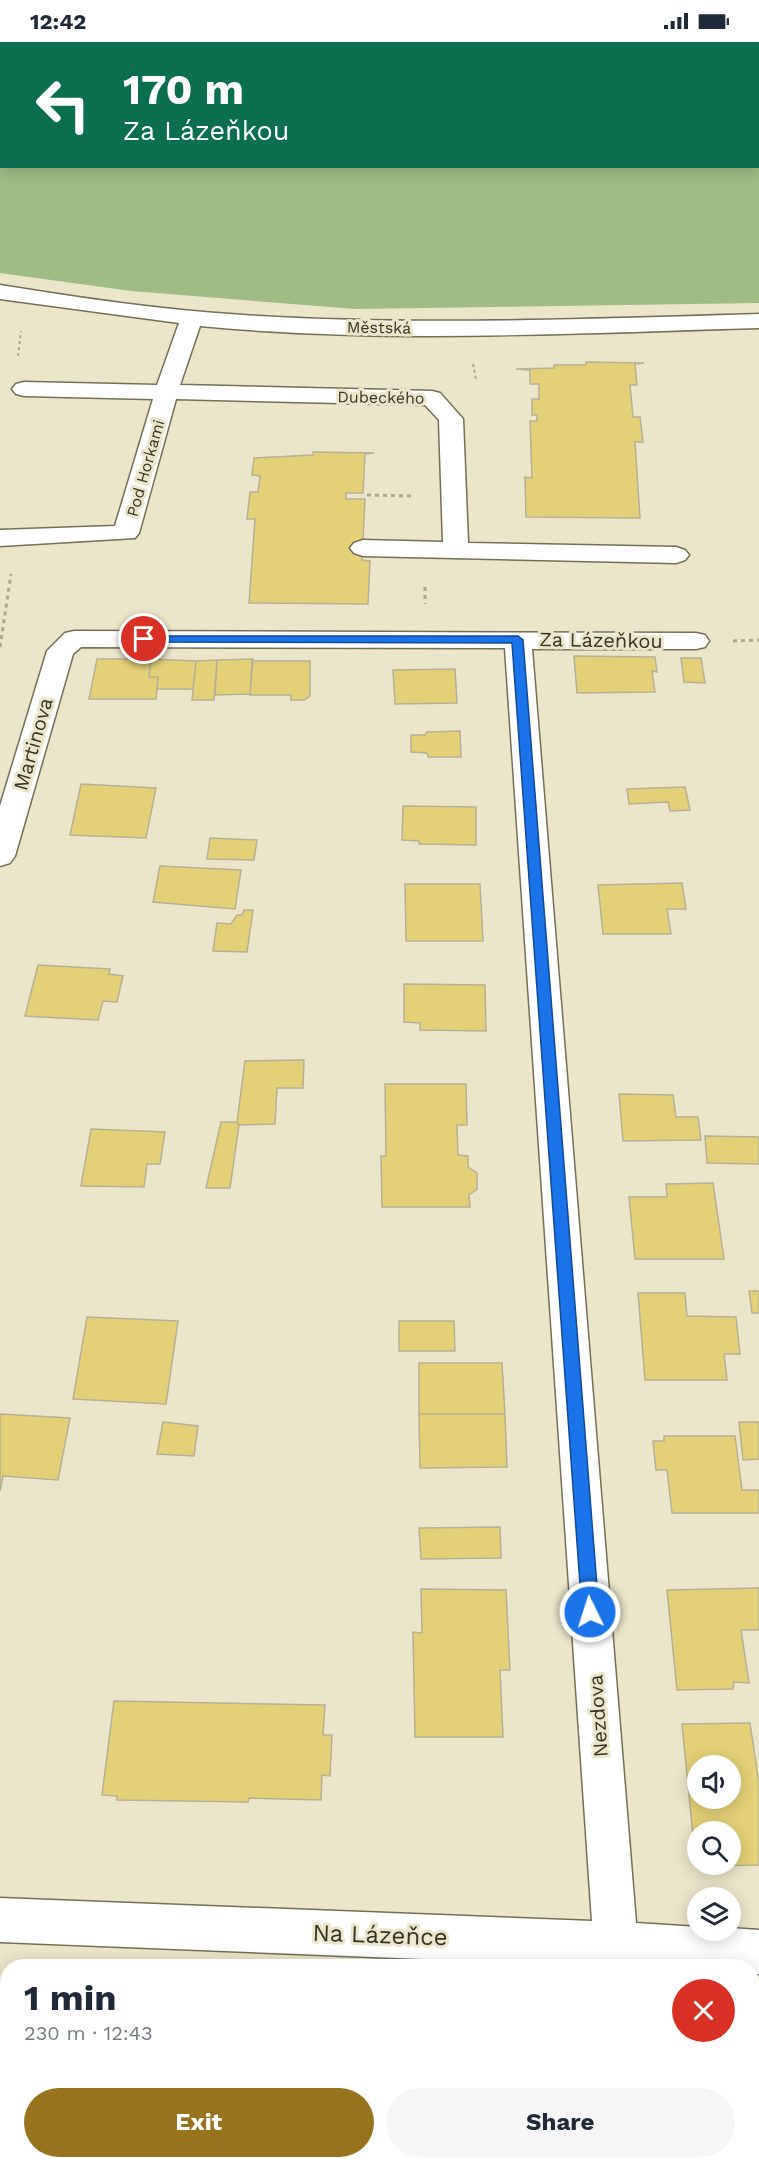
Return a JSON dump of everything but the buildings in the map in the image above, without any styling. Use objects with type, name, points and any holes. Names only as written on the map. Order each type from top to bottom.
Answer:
[{"type":"street","name":"Městská","points":[[0,292],[192,317],[272,324],[375,327],[759,321]]},
{"type":"street","name":"Pod Horkami","points":[[9,538],[126,533],[166,393],[192,317]]},
{"type":"street","name":"Dubeckého","points":[[24,389],[432,398],[451,419],[456,550]]},
{"type":"street","points":[[363,548],[676,555]]},
{"type":"street","name":"Za Lázeňkou","points":[[74,639],[696,641]]},
{"type":"street","name":"Martinova","points":[[0,856],[60,651],[74,639]]},
{"type":"street","name":"Nezdova","points":[[518,640],[616,1955]]},
{"type":"street","name":"Na Lázeňce","points":[[0,1920],[616,1955],[759,1952]]},
{"type":"path","points":[[367,495],[414,496]]},
{"type":"path","points":[[0,647],[9,538]]},
{"type":"green space","points":[[0,168],[759,168],[759,303],[355,309],[131,291],[0,273]]},
{"type":"route","points":[[144,639],[518,640],[590,1612]]}]
